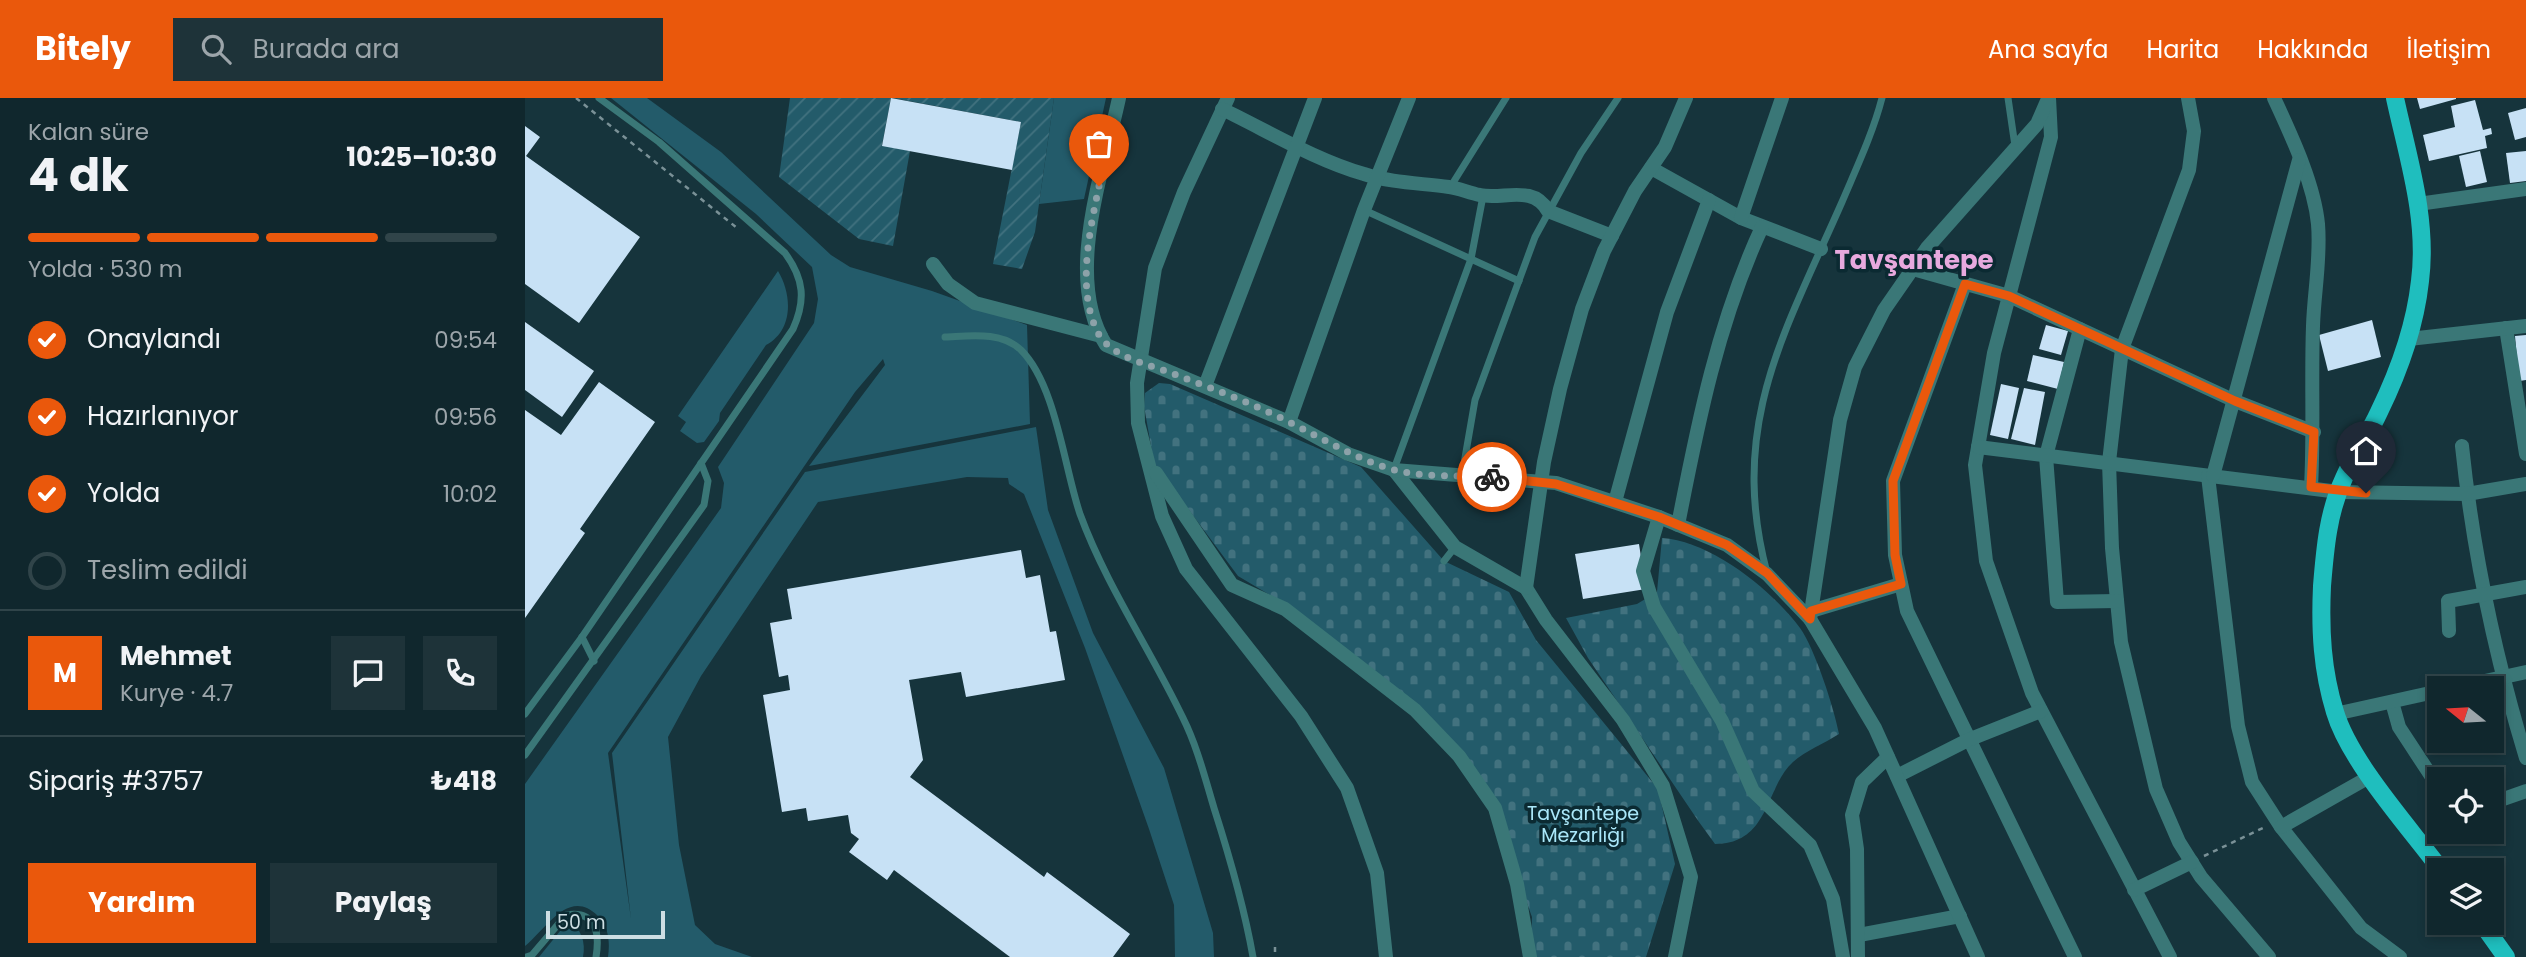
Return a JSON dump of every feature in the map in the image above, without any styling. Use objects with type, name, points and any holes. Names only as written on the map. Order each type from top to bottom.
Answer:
[{"type":"main road","points":[[2395,98],[2418,204],[2423,259],[2409,339],[2379,413],[2339,492],[2328,531],[2321,612],[2321,649],[2335,714],[2348,743],[2432,858]]},
{"type":"main road","points":[[2490,935],[2506,957]]},
{"type":"street","points":[[1119,98],[1088,249],[1090,308],[1106,345],[1140,362],[1289,422],[1348,454],[1394,470],[1542,481],[1659,517],[1727,545],[1767,573],[1810,615],[1875,728],[1978,957]]},
{"type":"street","points":[[1205,386],[1315,98]]},
{"type":"street","points":[[1289,422],[1388,144],[1409,98]]},
{"type":"street","points":[[1526,588],[1542,481],[1560,389],[1578,323],[1612,236],[1665,147],[1686,98]]},
{"type":"street","points":[[1741,218],[1782,98]]},
{"type":"street","points":[[1810,615],[1840,420],[1854,367],[1884,310],[1927,248],[2037,124],[2048,98]]},
{"type":"street","points":[[2048,98],[2051,137],[1994,353],[1975,465],[1986,561],[2032,693],[2170,957]]},
{"type":"street","points":[[2188,98],[2194,131],[2189,170],[2122,349],[2109,462],[2117,601],[2121,642],[2157,789],[2179,842],[2269,957]]},
{"type":"street","points":[[2274,98],[2299,158],[2318,222],[2319,268],[2312,348],[2314,432],[2311,487]]},
{"type":"street","points":[[1385,957],[1377,873],[1347,788],[1301,716],[1187,569],[1162,516],[1148,464],[1136,401],[1151,283],[1159,253],[1225,104],[1297,145],[1352,171],[1378,178],[1451,187],[1483,196],[1510,192],[1531,197],[1543,202],[1548,211],[1612,236]]},
{"type":"street","points":[[2299,158],[2235,401],[2210,476],[2238,726],[2252,782],[2279,824],[2361,928],[2400,957]]},
{"type":"street","points":[[1651,168],[1741,218],[1821,249]]},
{"type":"street","points":[[2418,204],[2526,189]]},
{"type":"street","points":[[1615,502],[1667,312],[1709,200]]},
{"type":"street","points":[[1678,525],[1700,409],[1713,360],[1736,290],[1762,227]]},
{"type":"street","points":[[933,264],[948,284],[975,303],[1101,336]]},
{"type":"street","points":[[1913,269],[2009,296],[2235,401],[2314,432]]},
{"type":"street","points":[[1965,284],[1893,481],[1895,555],[1907,611],[2075,957]]},
{"type":"street","points":[[2409,339],[2526,326]]},
{"type":"street","points":[[2506,328],[2526,454]]},
{"type":"street","points":[[2080,329],[2046,456],[2057,602],[2117,601]]},
{"type":"street","points":[[2462,446],[2467,494],[2502,676]]},
{"type":"street","points":[[1978,447],[2339,492],[2467,494],[2526,484]]},
{"type":"street","points":[[1148,464],[1232,585],[1285,609],[1415,710],[1459,756],[1495,808],[1517,884],[1530,957]]},
{"type":"street","points":[[1394,470],[1455,547],[1526,588],[1546,620],[1623,720],[1663,786],[1691,877],[1683,930],[1675,957]]},
{"type":"street","points":[[1659,517],[1643,571],[1654,607],[1722,721],[1753,791],[1810,845],[1833,900],[1843,957]]},
{"type":"street","points":[[1810,615],[1901,584]]},
{"type":"street","points":[[2449,631],[2448,601],[2526,587]]},
{"type":"street","points":[[2504,677],[2526,672]]},
{"type":"street","points":[[2504,684],[2526,758]]},
{"type":"street","points":[[2335,714],[2427,694]]},
{"type":"street","points":[[2392,702],[2399,727],[2427,770]]},
{"type":"street","points":[[1897,776],[1968,740],[2041,711]]},
{"type":"street","points":[[1858,957],[1857,849],[1852,815],[1862,782],[1888,757]]},
{"type":"street","points":[[2279,824],[2371,776]]},
{"type":"street","points":[[2504,799],[2526,791]]},
{"type":"street","points":[[2134,890],[2192,862]]},
{"type":"street","points":[[1859,935],[1960,916]]},
{"type":"lane","points":[[525,714],[582,637],[793,329],[802,309],[797,269],[785,253],[659,142],[599,98]]},
{"type":"lane","points":[[1451,187],[1506,98]]},
{"type":"lane","points":[[1462,475],[1475,400],[1519,281],[1548,211],[1581,153],[1618,98]]},
{"type":"lane","points":[[1767,573],[1758,537],[1752,478],[1759,412],[1774,358],[1856,170],[1882,98]]},
{"type":"lane","points":[[2008,98],[2016,150]]},
{"type":"lane","points":[[1394,470],[1471,259],[1483,196]]},
{"type":"lane","points":[[1364,209],[1519,281]]},
{"type":"lane","points":[[945,337],[993,336],[1005,340],[1020,349],[1038,372],[1084,524],[1099,559],[1184,719],[1198,753],[1244,904],[1253,957]]},
{"type":"lane","points":[[525,755],[704,505],[708,481],[701,463]]},
{"type":"lane","points":[[1444,561],[1455,547]]},
{"type":"lane","points":[[582,637],[594,661]]},
{"type":"lane","points":[[526,957],[532,955],[566,915],[578,913],[590,919],[598,931],[596,957]]},
{"type":"path","points":[[576,98],[740,231]]},
{"type":"path","points":[[2192,862],[2279,824]]},
{"type":"path","points":[[1275,947],[1275,957]]},
{"type":"green space","points":[[611,98],[647,98],[721,152],[831,255],[850,267],[932,291],[1027,325],[1030,424],[809,466],[885,365],[883,359],[855,392],[608,753],[631,919],[612,753],[805,472],[1036,427],[1048,510],[1093,633],[1164,768],[1213,933],[1214,957],[1175,957],[1174,905],[1085,648],[1024,494],[1009,484],[1008,478],[967,477],[818,502],[701,676],[668,737],[679,845],[695,925],[715,944],[752,957],[608,957],[608,935],[602,920],[587,908],[577,906],[559,913],[525,946],[525,784],[721,508],[724,483],[718,467],[814,323],[818,299],[812,267],[756,214]]},
{"type":"green space","points":[[790,98],[891,98],[882,145],[910,151],[893,246],[859,239],[779,177]]},
{"type":"green space","points":[[893,98],[1054,98],[1035,232],[1022,269],[993,264],[1021,122]]},
{"type":"green space","points":[[1054,98],[1106,98],[1084,199],[1039,204]]},
{"type":"green space","points":[[778,271],[788,301],[782,330],[766,345],[720,413],[719,421],[704,442],[697,443],[680,431],[686,422],[678,416]]},
{"type":"green space","name":"Tavşantepe Mezarlığı","points":[[1159,383],[1170,384],[1361,467],[1444,561],[1509,592],[1536,640],[1658,789],[1675,864],[1646,957],[1531,957],[1532,917],[1504,839],[1462,754],[1280,601],[1238,576],[1154,463],[1144,406],[1145,393]]},
{"type":"green space","points":[[1662,538],[1681,541],[1720,558],[1774,598],[1806,638],[1837,723],[1839,734],[1793,762],[1784,773],[1756,825],[1733,842],[1715,844],[1588,658],[1566,618],[1637,604],[1657,592]]},
{"type":"green space","points":[[569,920],[582,936],[583,957],[539,957]]},
{"type":"building","points":[[891,98],[1021,122],[1012,170],[882,146]]},
{"type":"building","points":[[2417,98],[2456,98],[2456,99],[2420,109]]},
{"type":"building","points":[[2475,100],[2483,130],[2491,128],[2492,134],[2485,136],[2487,148],[2429,161],[2423,135],[2455,127],[2451,106]]},
{"type":"building","points":[[2526,108],[2526,137],[2515,140],[2508,113]]},
{"type":"building","points":[[525,126],[540,137],[526,156],[640,237],[579,323],[525,284]]},
{"type":"building","points":[[2480,151],[2487,182],[2466,187],[2459,156]]},
{"type":"building","points":[[2526,151],[2526,181],[2510,183],[2506,153]]},
{"type":"building","points":[[2372,320],[2381,357],[2328,371],[2319,335]]},
{"type":"building","points":[[525,322],[594,371],[562,417],[525,390]]},
{"type":"building","points":[[2046,325],[2068,331],[2061,355],[2039,349]]},
{"type":"building","points":[[2526,335],[2526,380],[2519,381],[2515,336]]},
{"type":"building","points":[[2033,355],[2064,362],[2058,389],[2027,381]]},
{"type":"building","points":[[599,382],[655,422],[580,529],[585,533],[525,618],[525,410],[561,435]]},
{"type":"building","points":[[2001,384],[2019,388],[2008,439],[1990,435]]},
{"type":"building","points":[[2024,388],[2045,392],[2035,445],[2011,439]]},
{"type":"building","points":[[1639,544],[1646,589],[1583,599],[1575,554]]},
{"type":"building","points":[[1021,550],[1026,578],[1040,575],[1050,632],[1056,631],[1065,680],[966,697],[961,672],[909,680],[923,760],[910,777],[1044,877],[1047,872],[1130,934],[1113,957],[1010,957],[894,870],[887,880],[849,852],[859,839],[851,833],[848,815],[808,821],[806,808],[782,812],[763,695],[790,690],[788,675],[779,677],[770,623],[792,619],[787,589]]},
{"type":"way so far","points":[[1099,186],[1088,249],[1088,281],[1090,308],[1098,332],[1106,345],[1140,362],[1289,422],[1348,454],[1394,470],[1492,477]]},
{"type":"district","name":"Tavşantepe","points":[[1914,260]]},
{"type":"route","points":[[1492,477],[1556,484],[1659,517],[1727,545],[1767,573],[1810,619],[1811,611],[1901,584],[1895,555],[1893,481],[1965,284],[2009,296],[2235,401],[2314,432],[2311,487],[2366,493]]}]
